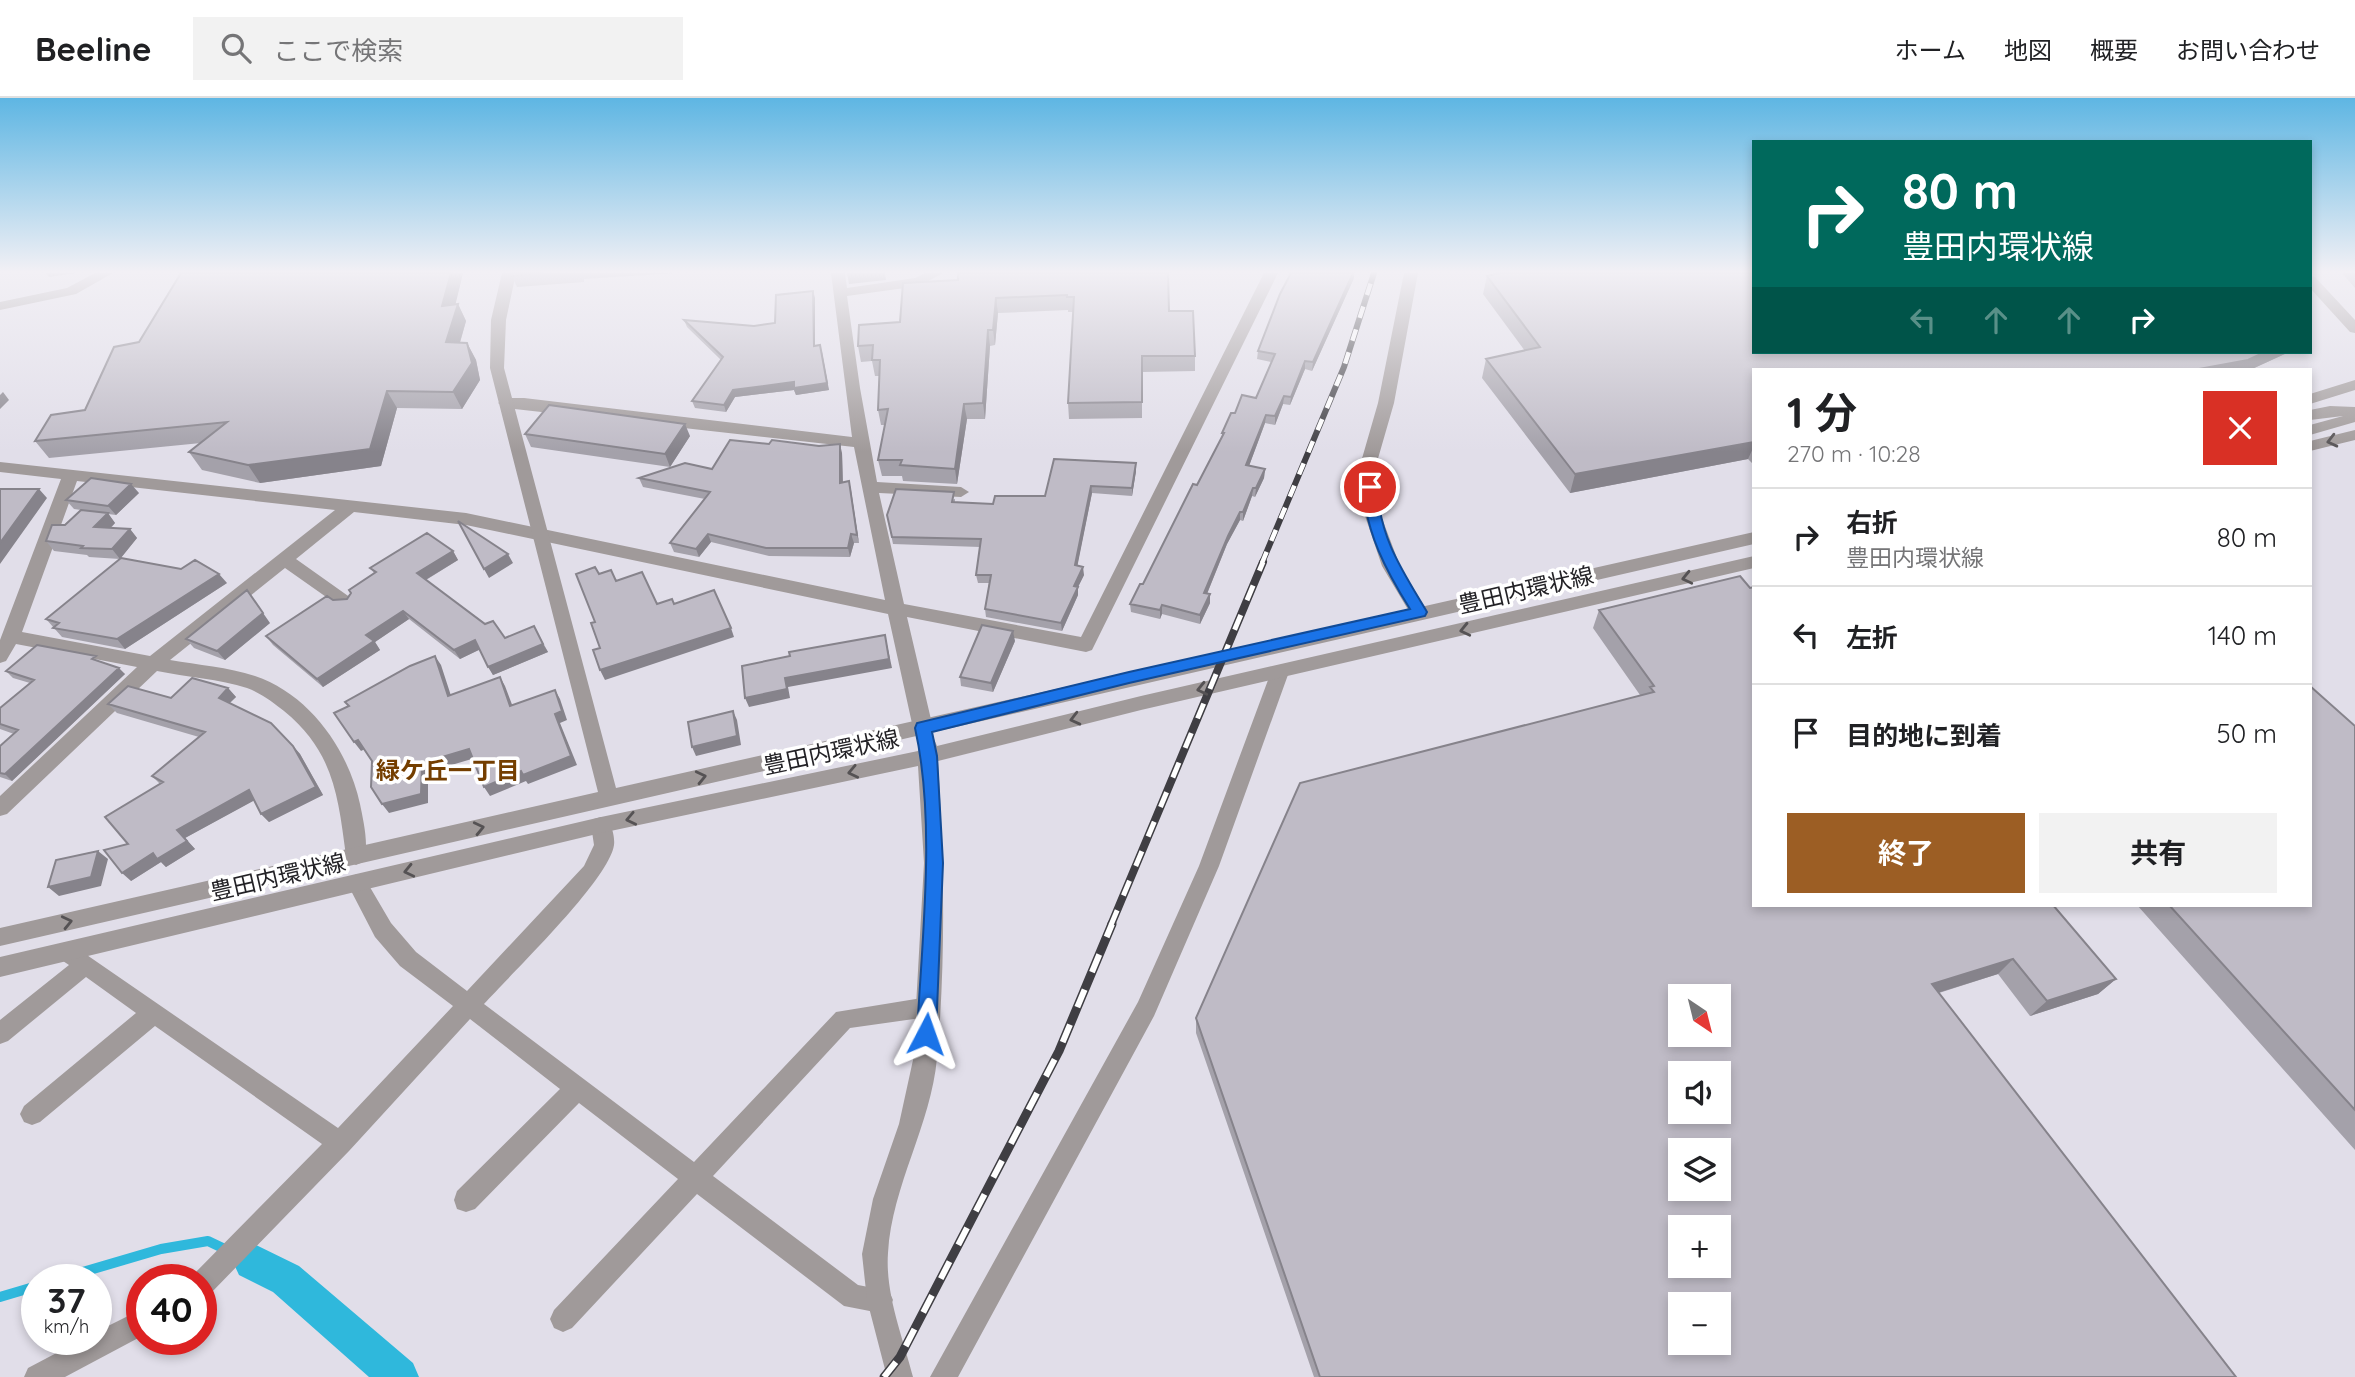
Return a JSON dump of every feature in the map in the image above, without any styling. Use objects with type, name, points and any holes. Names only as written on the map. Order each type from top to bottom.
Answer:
[{"type":"street","points":[[496,333],[495,343],[506,403],[609,798]]},
{"type":"street","points":[[843,333],[869,487],[929,756],[934,863],[925,1060],[911,1124],[886,1199],[875,1254],[880,1300],[900,1377]]},
{"type":"street","points":[[0,467],[466,519],[1086,646],[1241,333]]},
{"type":"street","points":[[1400,333],[1386,403],[1369,462],[1371,513],[1391,566],[1419,612]]},
{"type":"street","points":[[2312,398],[2353,385]]},
{"type":"street","points":[[506,403],[862,443]]},
{"type":"street","points":[[2312,415],[2330,411],[2355,414]]},
{"type":"street","points":[[2312,430],[2344,422],[2355,414]]},
{"type":"street","points":[[2312,446],[2355,435]]},
{"type":"street","points":[[0,656],[11,637],[71,475]]},
{"type":"street","points":[[869,487],[961,492]]},
{"type":"street","points":[[0,808],[155,662],[351,506]]},
{"type":"street","name":"豊田内環状線","points":[[0,937],[923,728],[1129,677],[1752,538]]},
{"type":"street","points":[[284,559],[345,602]]},
{"type":"street","name":"豊田内環状線","points":[[0,967],[77,958],[357,883],[601,825],[929,756],[1141,703],[1752,562]]},
{"type":"street","points":[[11,637],[251,682],[278,694],[302,712],[334,762],[348,796],[356,856]]},
{"type":"street","points":[[943,1377],[1146,1009],[1209,866],[1271,674]]},
{"type":"street","points":[[217,1269],[340,1143],[592,872],[604,845],[601,825]]},
{"type":"street","points":[[357,883],[383,930],[408,959],[853,1297],[880,1300]]},
{"type":"street","points":[[0,1034],[77,958],[340,1143]]},
{"type":"street","points":[[563,1319],[844,1019],[928,1007]]},
{"type":"street","points":[[32,1114],[153,1013]]},
{"type":"street","points":[[466,1200],[577,1088]]},
{"type":"street","points":[[37,1377],[126,1330]]},
{"type":"building","points":[[145,333],[449,333],[446,342],[467,343],[472,363],[453,392],[387,391],[370,449],[248,465],[189,452],[227,422],[35,441],[51,415],[85,410],[114,347],[139,342]]},
{"type":"building","points":[[697,333],[814,333],[814,346],[820,345],[827,383],[794,388],[794,382],[733,390],[724,405],[692,401],[723,357]]},
{"type":"building","points":[[859,333],[988,333],[983,403],[964,404],[955,469],[900,465],[902,460],[878,460],[888,409],[878,410],[880,360],[872,360],[873,345],[858,346]]},
{"type":"building","points":[[1072,333],[1194,333],[1195,356],[1142,356],[1142,402],[1068,403]]},
{"type":"building","points":[[1265,333],[1326,333],[1313,362],[1305,361],[1291,397],[1284,396],[1275,416],[1266,415],[1246,465],[1265,469],[1228,536],[1204,593],[1210,594],[1200,615],[1162,605],[1160,610],[1130,604],[1140,584],[1143,584],[1193,484],[1197,485],[1242,395],[1256,398],[1275,354],[1258,351]]},
{"type":"building","points":[[1529,333],[1752,333],[1752,354],[2261,354],[2248,360],[2204,368],[1752,368],[1752,442],[1575,474],[1486,359],[1540,347]]},
{"type":"building","points":[[549,405],[685,424],[665,454],[525,434]]},
{"type":"building","points":[[730,440],[769,444],[772,440],[819,446],[840,444],[840,483],[849,481],[857,535],[851,534],[848,548],[766,548],[708,534],[696,549],[670,543],[710,492],[639,478],[685,463],[712,469]]},
{"type":"building","points":[[1054,459],[1136,463],[1132,488],[1091,486],[1075,565],[1083,567],[1074,586],[1078,587],[1061,623],[985,609],[991,575],[976,575],[981,539],[892,537],[887,515],[896,489],[954,492],[952,502],[993,504],[995,496],[1045,496]]},
{"type":"building","points":[[91,478],[131,484],[108,506],[66,500]]},
{"type":"building","points":[[0,489],[39,489],[0,543]]},
{"type":"building","points":[[81,510],[108,513],[94,527],[130,529],[112,549],[81,548],[83,546],[46,541],[52,525],[65,525]]},
{"type":"building","points":[[458,521],[508,554],[484,569]]},
{"type":"building","points":[[427,533],[453,551],[417,573],[485,624],[493,621],[505,638],[534,626],[543,644],[488,667],[475,640],[454,650],[403,611],[366,635],[374,641],[317,679],[266,636],[327,596],[333,600],[347,599],[351,593],[349,590],[376,572],[370,568]]},
{"type":"building","points":[[121,558],[181,569],[195,560],[219,574],[117,639],[53,628],[59,623],[46,619]]},
{"type":"building","points":[[595,567],[599,574],[611,570],[616,581],[642,572],[657,604],[672,599],[674,604],[714,590],[731,628],[600,670],[593,650],[600,648],[591,623],[595,622],[576,574]]},
{"type":"building","points":[[1740,576],[1752,588],[1752,907],[2055,907],[2116,979],[2047,1001],[2013,959],[1932,984],[2236,1377],[1320,1377],[1196,1018],[1300,783],[1654,692],[1650,687],[1654,686],[1599,610]]},
{"type":"building","points":[[247,590],[263,613],[217,651],[186,639]]},
{"type":"building","points":[[982,625],[1013,631],[991,683],[960,677]]},
{"type":"building","points":[[885,635],[889,659],[785,678],[787,689],[745,698],[742,666],[790,656],[789,652]]},
{"type":"building","points":[[37,645],[96,656],[92,659],[119,668],[5,774],[0,773],[0,746],[18,730],[0,724],[0,708],[34,680],[6,671]]},
{"type":"building","points":[[435,656],[448,696],[500,677],[510,706],[555,690],[562,711],[555,714],[571,756],[523,775],[521,771],[484,787],[469,749],[422,763],[421,794],[382,804],[371,787],[372,761],[358,740],[354,742],[334,713],[349,706],[345,702],[410,666]]},
{"type":"building","points":[[192,678],[228,688],[219,698],[271,723],[293,746],[316,787],[261,814],[249,790],[177,830],[187,841],[157,859],[153,853],[122,873],[104,850],[128,844],[105,817],[163,782],[152,776],[205,732],[108,704],[128,686],[171,698]]},
{"type":"building","points":[[2312,688],[2355,726],[2355,1110],[2171,907],[2312,907]]},
{"type":"building","points":[[733,711],[737,736],[692,747],[688,722]]},
{"type":"building","points":[[98,851],[91,877],[48,887],[56,860]]},
{"type":"waterway","points":[[110,1264],[161,1249],[208,1241],[252,1262]]},
{"type":"waterway","points":[[252,1262],[286,1279],[399,1377]]},
{"type":"waterway","points":[[0,1297],[21,1291]]},
{"type":"railway","points":[[1262,563],[1344,367],[1355,333]]},
{"type":"railway","points":[[1111,925],[1263,562]]},
{"type":"railway","points":[[884,1377],[900,1357],[1059,1051],[1112,924]]},
{"type":"district","name":"緑ケ丘一丁目","points":[[448,771]]},
{"type":"route","points":[[926,1034],[934,863],[929,756],[923,728],[1129,677],[1419,612],[1391,566],[1371,513],[1370,487]]}]
